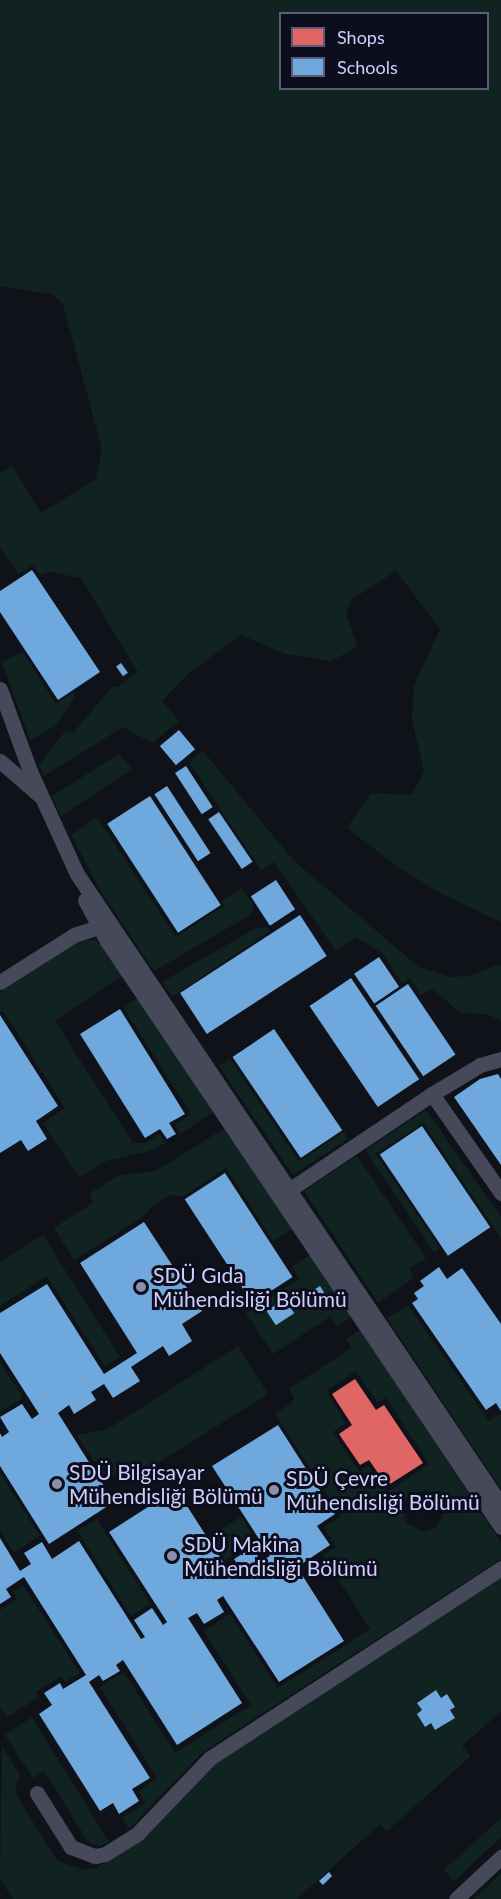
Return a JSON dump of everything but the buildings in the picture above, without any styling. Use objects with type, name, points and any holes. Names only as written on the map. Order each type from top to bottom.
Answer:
[{"type":"street","points":[[0,689],[41,796],[77,874],[104,925],[501,1505]]},
{"type":"street","points":[[0,761],[41,796]]},
{"type":"street","points":[[0,982],[74,935],[104,925]]},
{"type":"street","points":[[285,1192],[432,1094],[480,1065],[501,1059]]},
{"type":"street","points":[[432,1094],[501,1193]]},
{"type":"street","points":[[285,1192],[501,1527]]},
{"type":"street","points":[[37,1794],[71,1847],[95,1856],[105,1854],[138,1833],[210,1758],[501,1568]]},
{"type":"street","points":[[456,1899],[501,1857]]},
{"type":"green space","points":[[0,0],[501,0],[501,922],[442,894],[398,867],[347,828],[371,793],[412,795],[424,771],[412,720],[414,685],[440,629],[396,571],[351,600],[346,612],[357,647],[331,661],[286,654],[241,635],[188,674],[162,701],[179,721],[152,743],[123,727],[44,776],[39,765],[66,730],[73,733],[112,687],[118,687],[138,672],[81,578],[50,572],[40,575],[33,565],[18,574],[0,548],[0,473],[12,466],[41,513],[96,479],[102,449],[63,304],[52,294],[0,286]]},
{"type":"green space","points":[[22,651],[56,704],[73,693],[75,697],[55,726],[30,740],[2,663]]},
{"type":"green space","points":[[203,751],[294,861],[419,967],[450,977],[469,976],[501,964],[501,1021],[490,1015],[459,1012],[433,989],[421,995],[410,978],[402,983],[382,953],[356,937],[336,951],[274,862],[261,870],[189,762]]},
{"type":"green space","points":[[119,754],[133,769],[61,816],[52,796]]},
{"type":"green space","points":[[97,817],[176,937],[224,906],[221,901],[241,888],[254,906],[250,915],[154,971],[101,892],[71,835]]},
{"type":"green space","points":[[268,927],[270,931],[172,997],[162,982],[256,928]]},
{"type":"green space","points":[[88,940],[98,941],[122,976],[55,1021],[133,1143],[145,1143],[159,1134],[165,1143],[147,1152],[106,1161],[79,1178],[43,1123],[65,1108],[3,1011],[0,1012],[0,992],[74,945]]},
{"type":"green space","points":[[137,998],[213,1112],[180,1134],[175,1125],[191,1114],[123,1007]]},
{"type":"green space","points":[[230,1059],[299,1161],[344,1132],[348,1139],[293,1175],[219,1066]]},
{"type":"green space","points":[[426,1110],[501,1217],[501,1238],[423,1123],[376,1154],[440,1248],[434,1252],[365,1150]]},
{"type":"green space","points":[[225,1128],[292,1229],[273,1241],[226,1168],[183,1196],[171,1195],[153,1205],[143,1217],[74,1260],[54,1228],[94,1202],[89,1194],[119,1175],[156,1171]]},
{"type":"green space","points":[[357,1156],[426,1258],[409,1269],[414,1278],[378,1303],[304,1191]]},
{"type":"green space","points":[[43,1235],[120,1357],[105,1367],[47,1276],[0,1306],[0,1262]]},
{"type":"green space","points":[[310,1255],[351,1317],[337,1326],[331,1316],[273,1354],[246,1313],[299,1279],[292,1267]]},
{"type":"green space","points":[[408,1305],[489,1421],[501,1413],[501,1489],[387,1318]]},
{"type":"green space","points":[[360,1330],[501,1542],[501,1559],[204,1751],[129,1829],[122,1818],[145,1803],[139,1791],[157,1778],[100,1687],[124,1672],[175,1753],[251,1705],[204,1631],[230,1614],[278,1688],[370,1629],[323,1555],[336,1547],[324,1527],[341,1516],[275,1414],[292,1403],[294,1398],[289,1389],[351,1348],[346,1339]],"holes":[[[356,1371],[377,1402],[386,1398],[429,1464],[386,1493],[368,1466],[359,1471],[333,1432],[346,1423],[326,1391]],[[425,1490],[436,1494],[445,1511],[436,1528],[423,1532],[406,1523],[403,1510],[407,1498]]]},
{"type":"green space","points":[[238,1346],[268,1394],[132,1479],[125,1469],[106,1480],[77,1435],[108,1429]]},
{"type":"green space","points":[[0,1362],[23,1398],[0,1412]]},
{"type":"green space","points":[[0,1473],[40,1536],[14,1553],[0,1530]]},
{"type":"green space","points":[[241,1517],[256,1541],[225,1560],[210,1536]]},
{"type":"green space","points":[[97,1519],[150,1604],[130,1616],[77,1531]]},
{"type":"green space","points":[[501,1578],[501,1711],[462,1746],[471,1756],[387,1831],[380,1824],[297,1899],[13,1899],[0,1879],[2,1746],[21,1777],[16,1784],[17,1796],[54,1856],[60,1862],[82,1869],[96,1868],[146,1837],[211,1766]],"holes":[[[436,1690],[441,1698],[447,1695],[455,1707],[450,1710],[455,1718],[435,1730],[431,1723],[425,1727],[417,1714],[422,1710],[417,1702]]]},
{"type":"green space","points":[[23,1585],[80,1673],[65,1682],[61,1676],[36,1692],[39,1697],[7,1717],[0,1707],[0,1610],[17,1599],[13,1591]]},
{"type":"green space","points":[[32,1717],[109,1842],[100,1846],[89,1843],[44,1771],[33,1778],[5,1735]]},
{"type":"green space","points":[[501,1818],[501,1837],[454,1881],[444,1870]]},
{"type":"green space","points":[[501,1873],[501,1899],[474,1899]]},
{"type":"place","name":"SDÜ Gıda Mühendisliği Bölümü","points":[[141,1287]]},
{"type":"place","name":"SDÜ Bilgisayar Mühendisliği Bölümü","points":[[57,1484]]},
{"type":"place","name":"SDÜ Çevre Mühendisliği Bölümü","points":[[274,1490]]},
{"type":"place","name":"SDÜ Makina Mühendisliği Bölümü","points":[[172,1556]]}]
